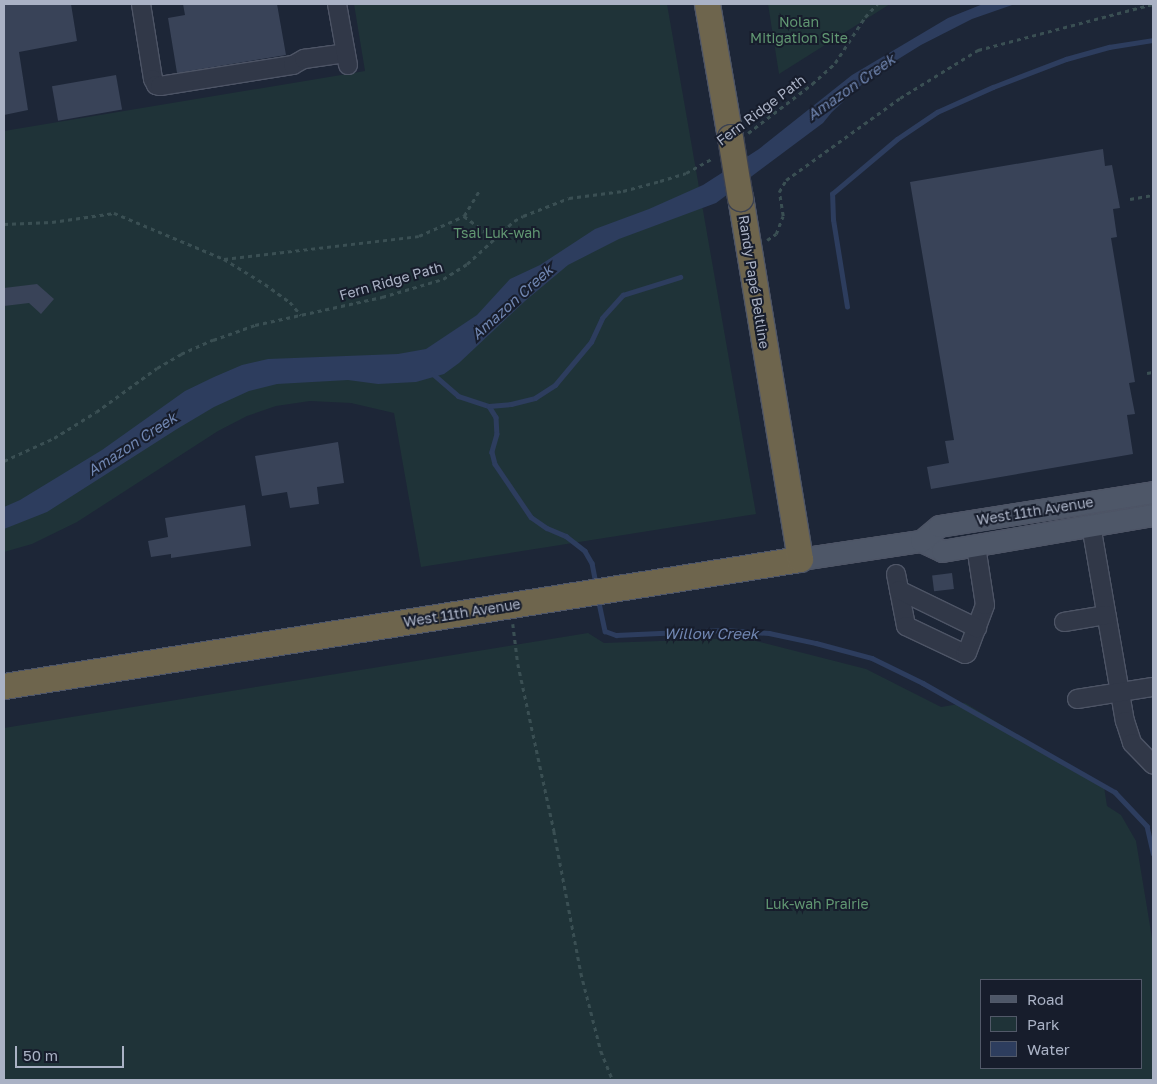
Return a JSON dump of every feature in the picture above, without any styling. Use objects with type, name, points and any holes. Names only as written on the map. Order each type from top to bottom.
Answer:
[{"type":"highway","name":"Randy Papé Beltline","points":[[707,4],[800,560]]},
{"type":"highway","name":"West 11th Avenue","points":[[4,686],[800,560]]},
{"type":"main road","name":"West 11th Avenue","points":[[800,560],[921,541],[939,526],[1153,492]]},
{"type":"main road","points":[[1100,523],[1120,510],[1153,504]]},
{"type":"main road","name":"West 11th Avenue","points":[[921,541],[942,551],[1153,515]]},
{"type":"street","points":[[141,4],[153,79],[160,86],[293,65],[304,60],[347,59],[337,4]]},
{"type":"street","points":[[1100,523],[1106,615],[1125,721],[1132,743],[1153,765]]},
{"type":"street","points":[[976,546],[985,605],[977,628],[965,654],[908,628],[897,582],[977,628]]},
{"type":"street","points":[[1064,622],[1106,615]]},
{"type":"street","points":[[1077,699],[1153,687]]},
{"type":"path","name":"Fern Ridge Path","points":[[5,459],[54,438],[180,354],[255,325],[382,297],[443,279],[468,264],[494,239],[523,216],[569,198],[623,191],[686,173],[812,84],[835,63],[865,17],[877,4]]},
{"type":"path","points":[[749,252],[776,234],[783,216],[780,192],[786,180],[900,98],[978,50],[1153,4]]},
{"type":"path","points":[[224,259],[419,236],[464,216],[480,189]]},
{"type":"path","points":[[1130,199],[1153,195]]},
{"type":"path","points":[[4,224],[52,222],[114,213],[224,259],[265,284],[290,302],[302,315]]},
{"type":"path","points":[[464,216],[494,239]]},
{"type":"path","points":[[1147,373],[1153,372]]},
{"type":"path","points":[[510,605],[518,664],[554,831],[581,973],[601,1051],[613,1080]]},
{"type":"green space","name":"Tsal Luk-wah","points":[[354,4],[667,4],[756,514],[421,567],[394,413],[351,403],[310,401],[276,406],[247,416],[218,431],[77,522],[32,544],[4,552],[4,131],[365,71]]},
{"type":"green space","name":"Nolan Mitigation Site","points":[[768,4],[890,4],[779,74]]},
{"type":"green space","name":"Luk-wah Prairie","points":[[588,633],[604,643],[744,638],[866,669],[941,707],[965,703],[1104,787],[1107,806],[1121,815],[1136,841],[1153,944],[1153,1080],[4,1080],[4,728]]},
{"type":"water","name":"Amazon Creek","points":[[983,4],[1015,4],[972,19],[921,45],[871,76],[832,112],[823,123],[716,203],[619,239],[568,265],[525,301],[459,363],[444,374],[416,382],[378,384],[348,380],[277,384],[249,391],[214,407],[177,429],[47,512],[4,529],[4,507],[20,500],[102,450],[185,391],[242,365],[268,359],[398,354],[426,349],[477,315],[510,279],[540,265],[595,229],[649,209],[703,185],[759,149],[852,75],[948,18]]},
{"type":"building","points":[[4,4],[71,4],[77,41],[19,52],[28,110],[4,115]]},
{"type":"building","points":[[183,4],[277,4],[286,55],[177,73],[168,18],[185,15]]},
{"type":"building","points":[[116,75],[122,109],[58,121],[52,86]]},
{"type":"building","points":[[1103,149],[1105,166],[1112,165],[1120,208],[1113,209],[1117,237],[1111,238],[1135,382],[1129,383],[1135,414],[1127,415],[1133,454],[931,489],[927,467],[949,463],[945,441],[954,440],[910,182]]},
{"type":"building","points":[[37,284],[54,299],[41,314],[29,303],[4,306],[4,288]]},
{"type":"building","points":[[338,442],[344,483],[317,487],[319,504],[290,508],[287,492],[262,496],[255,456]]},
{"type":"building","points":[[245,505],[251,546],[171,558],[171,554],[151,557],[148,541],[168,537],[165,518]]},
{"type":"building","points":[[952,573],[954,589],[934,591],[932,575]]},
{"type":"waterway","points":[[847,307],[833,220],[832,194],[897,139],[937,112],[993,87],[1066,59],[1109,47],[1153,40]]},
{"type":"waterway","points":[[489,406],[511,404],[535,398],[555,385],[591,342],[602,318],[623,295],[680,277]]},
{"type":"waterway","name":"Willow Creek","points":[[432,373],[458,396],[489,406],[496,417],[497,434],[492,452],[495,464],[531,517],[547,528],[566,536],[585,551],[592,563],[596,583]]},
{"type":"waterway","name":"Willow Creek","points":[[598,598],[605,631],[616,635],[725,630],[769,633],[872,658],[923,683],[1115,792],[1147,826],[1153,853]]}]
